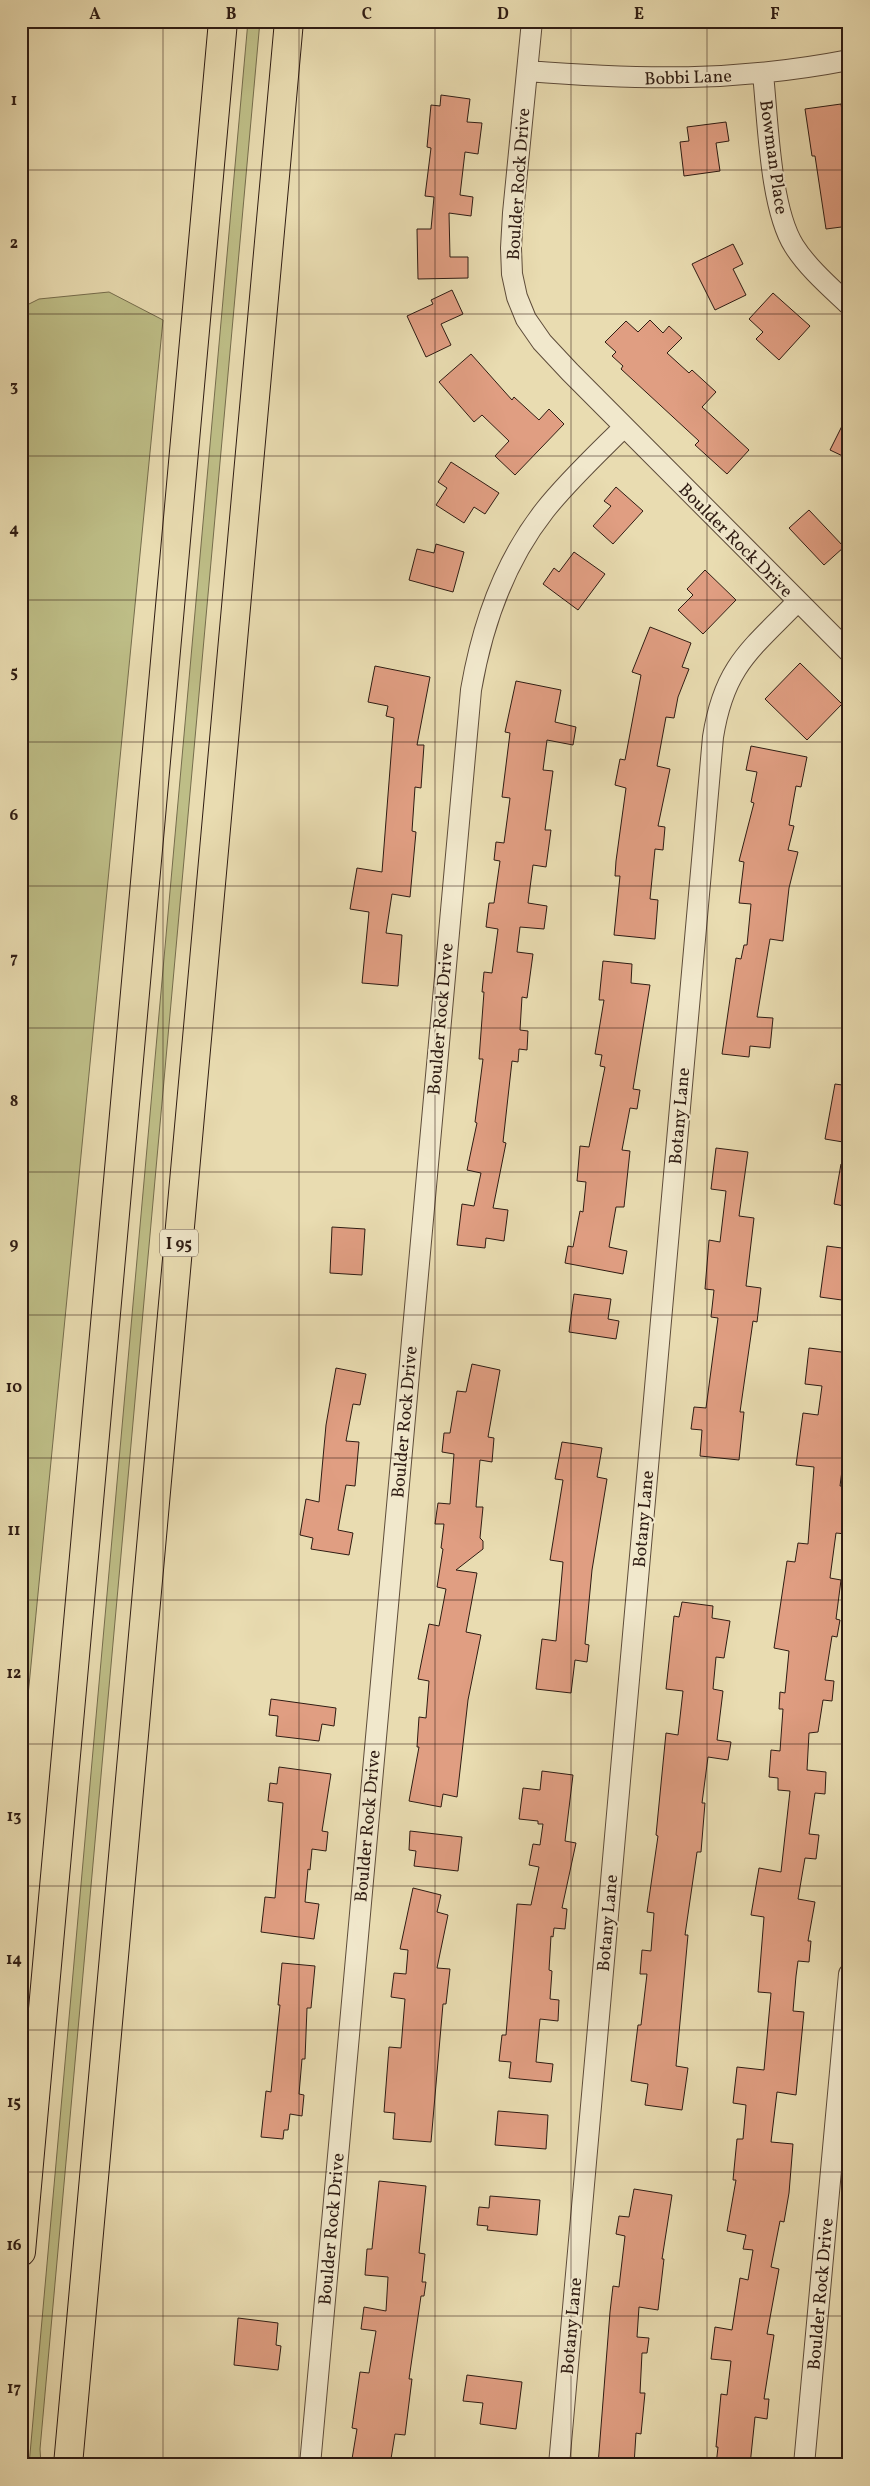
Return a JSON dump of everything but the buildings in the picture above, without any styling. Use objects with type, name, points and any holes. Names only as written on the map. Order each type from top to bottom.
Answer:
[{"type":"highway","points":[[21,2252],[224,21]]},
{"type":"highway","name":"I 95","points":[[68,2465],[290,21]]},
{"type":"street","name":"Boulder Rock Drive","points":[[532,21],[511,240],[512,274],[517,297],[526,318],[542,342],[849,652]]},
{"type":"street","name":"Bobbi Lane","points":[[527,71],[648,79],[763,74],[849,60]]},
{"type":"street","name":"Bowman Place","points":[[763,74],[776,194],[785,229],[804,259],[849,305]]},
{"type":"street","name":"Boulder Rock Drive","points":[[310,2465],[471,690],[488,619],[506,575],[523,542],[558,495],[624,426]]},
{"type":"street","name":"Botany Lane","points":[[558,2465],[713,737],[721,698],[734,670],[747,653],[798,602]]},
{"type":"street","name":"Boulder Rock Drive","points":[[804,2465],[849,1974]]},
{"type":"green space","points":[[248,21],[260,21],[40,2449],[41,2465],[29,2465]]},
{"type":"green space","points":[[109,292],[163,320],[21,1767],[21,308],[39,299]]}]
